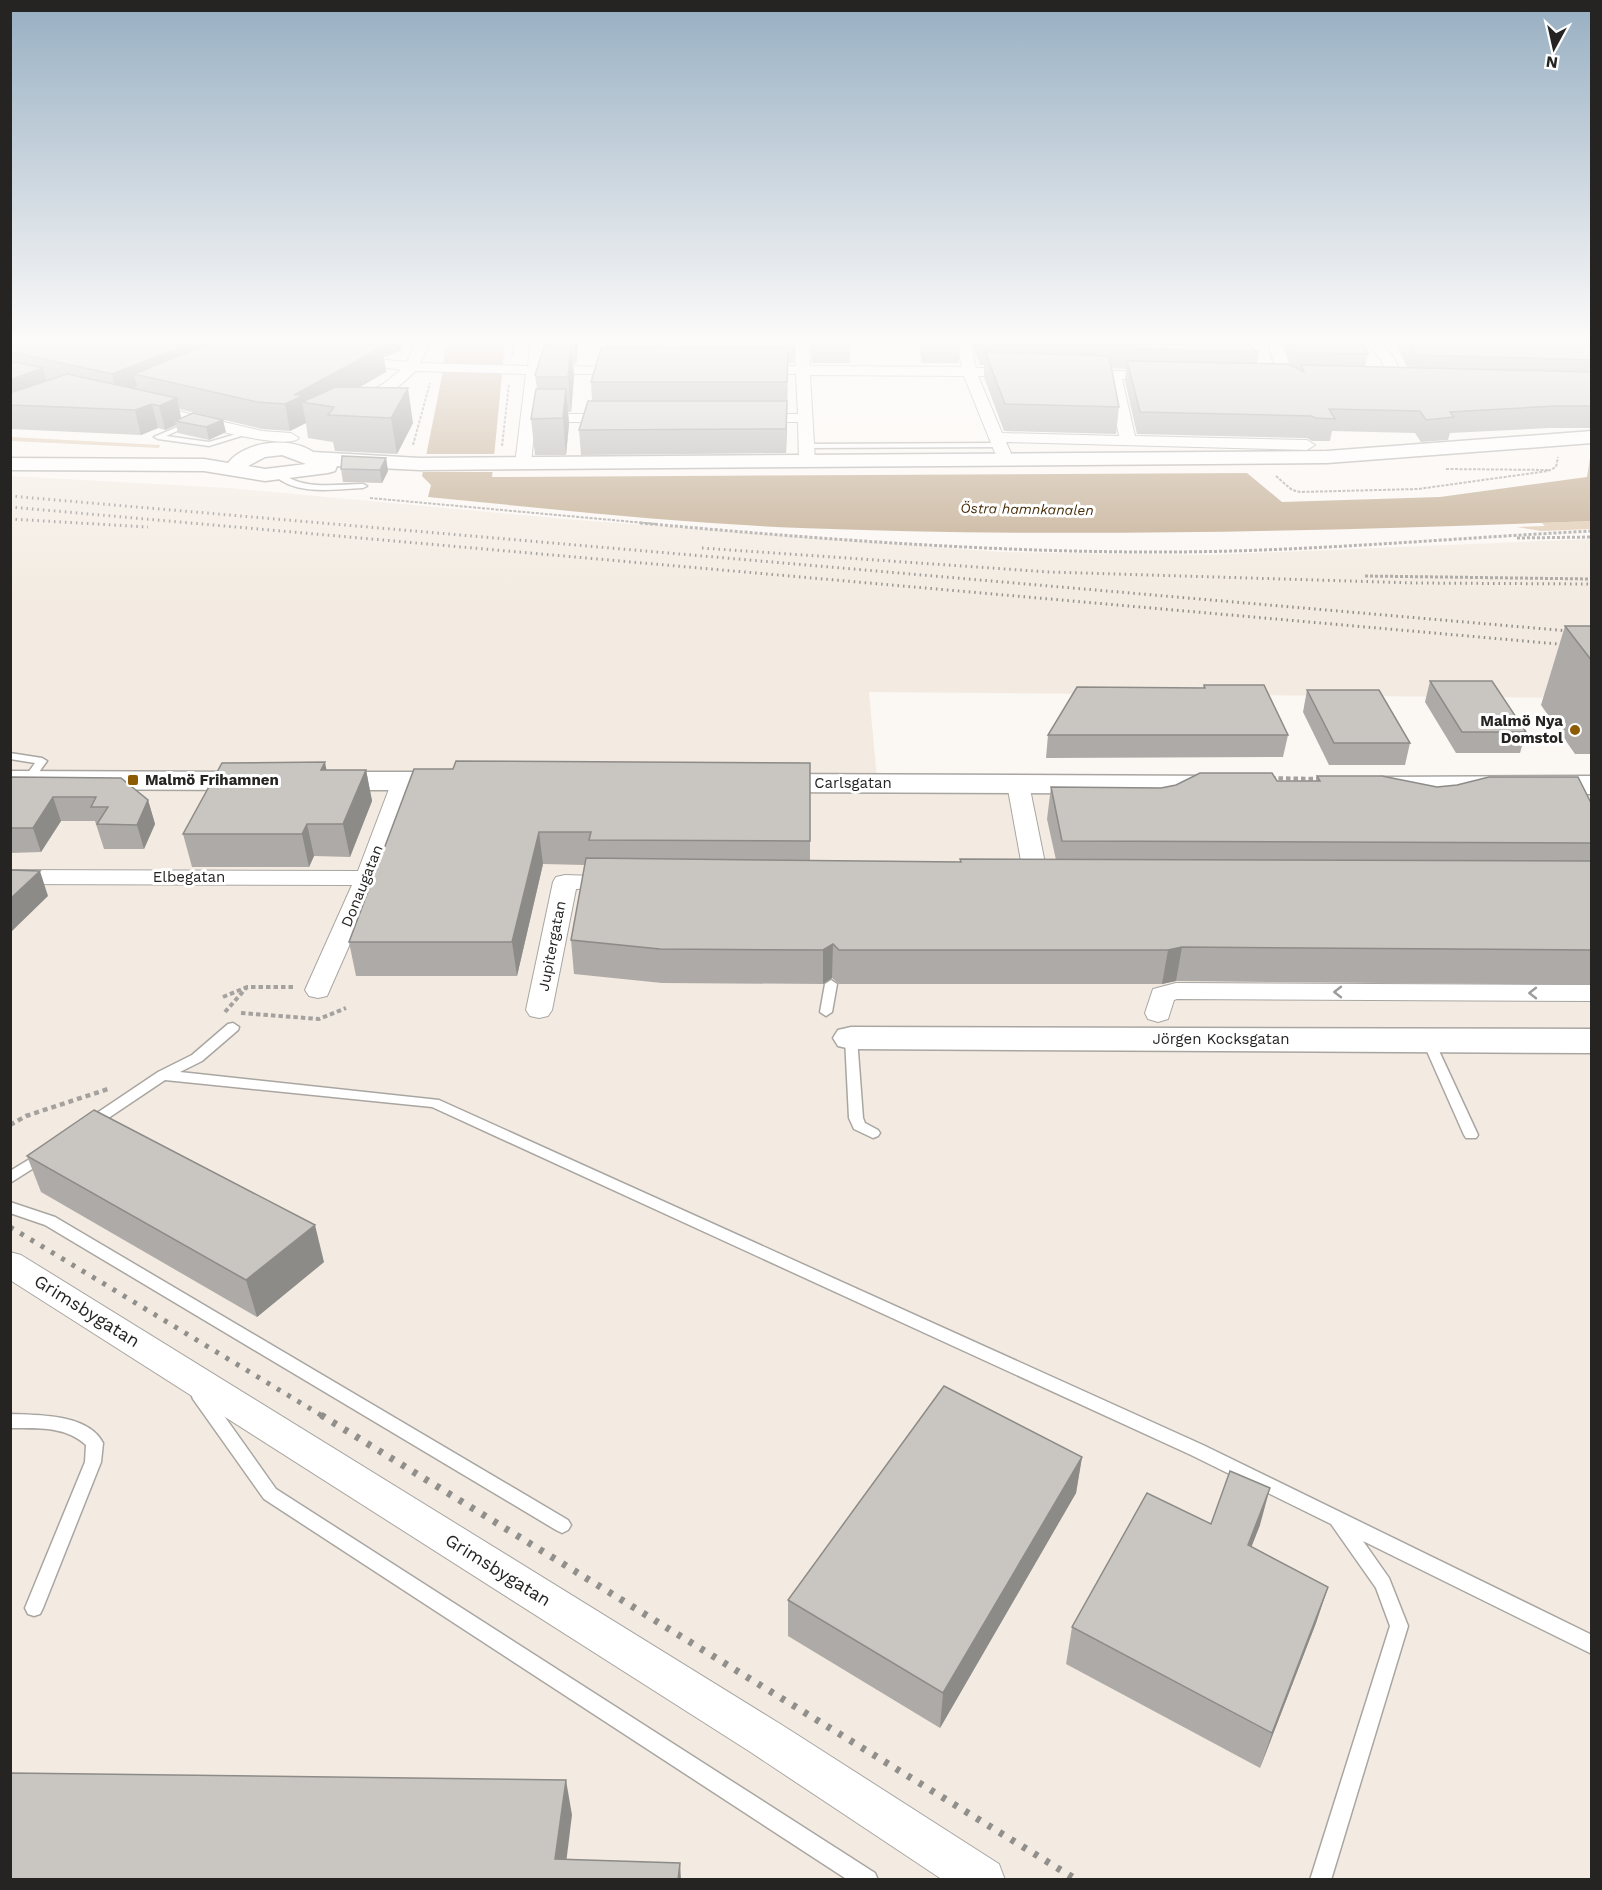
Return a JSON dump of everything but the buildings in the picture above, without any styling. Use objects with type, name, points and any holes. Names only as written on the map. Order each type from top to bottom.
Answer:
[{"type":"main road","points":[[10,458],[238,469],[251,474],[296,460],[499,460],[523,464],[1000,447],[1375,457],[1547,439],[1592,437]]},
{"type":"main road","points":[[10,448],[195,455],[258,443],[291,450],[296,460]]},
{"type":"main road","points":[[238,469],[237,464],[258,443]]},
{"type":"main road","points":[[10,464],[119,463]]},
{"type":"main road","points":[[19,782],[115,780],[477,782]]},
{"type":"main road","name":"Carlsgatan","points":[[735,783],[1252,785]]},
{"type":"main road","points":[[1357,786],[1592,785]]},
{"type":"main road","name":"Jörgen Kocksgatan","points":[[851,1038],[1592,1041]]},
{"type":"street","points":[[230,432],[258,443]]},
{"type":"street","points":[[523,464],[526,432]]},
{"type":"street","points":[[806,432],[807,454]]},
{"type":"street","points":[[994,432],[1000,447],[1128,440],[1307,445]]},
{"type":"street","points":[[1126,432],[1128,440]]},
{"type":"street","name":"Donaugatan","points":[[318,990],[367,878],[403,781]]},
{"type":"street","points":[[1018,784],[1037,883]]},
{"type":"street","name":"Elbegatan","points":[[10,877],[367,878]]},
{"type":"street","name":"Jupitergatan","points":[[540,1010],[565,882],[636,882]]},
{"type":"street","name":"Jörgen Kocksgatan","points":[[1158,1013],[1161,995],[1176,991],[1592,993]]},
{"type":"street","name":"Grimsbygatan","points":[[10,1263],[756,1732],[983,1880]]},
{"type":"lane","points":[[169,432],[158,437],[209,444],[236,438],[258,443]]},
{"type":"lane","points":[[296,460],[363,486]]},
{"type":"lane","points":[[10,756],[42,761],[19,782]]},
{"type":"lane","points":[[826,1012],[831,984]]},
{"type":"lane","points":[[77,1133],[163,1075],[197,1058],[233,1027]]},
{"type":"lane","points":[[851,1038],[856,1118],[859,1126],[873,1133]]},
{"type":"lane","points":[[1428,1040],[1471,1135]]},
{"type":"lane","points":[[163,1075],[434,1103],[1197,1450],[1592,1645]]},
{"type":"lane","points":[[10,1178],[58,1146]]},
{"type":"lane","points":[[10,1207],[50,1221],[562,1525]]},
{"type":"lane","points":[[183,1371],[270,1494],[868,1880]]},
{"type":"lane","points":[[10,1421],[65,1425],[88,1434],[95,1443],[93,1462],[34,1608]]},
{"type":"lane","points":[[1320,1880],[1399,1626],[1383,1584],[1337,1519]]},
{"type":"path","points":[[415,459],[422,432]]},
{"type":"path","points":[[499,460],[502,432]]},
{"type":"path","points":[[1268,469],[1292,490],[1299,492],[1418,489],[1548,471],[1556,467],[1558,456]]},
{"type":"path","points":[[360,497],[701,528],[1011,549],[1180,552],[1492,538],[1592,531]]},
{"type":"path","points":[[1492,538],[1592,537]]},
{"type":"path","points":[[1365,576],[1592,579]]},
{"type":"path","points":[[220,1018],[248,987]]},
{"type":"path","points":[[223,997],[248,987],[318,990]]},
{"type":"path","points":[[226,1012],[320,1019],[345,1008]]},
{"type":"path","points":[[10,1125],[26,1116],[115,1087]]},
{"type":"shaded area","points":[[11,437],[160,445],[159,448],[11,441]]},
{"type":"shaded area","points":[[10,476],[229,488],[565,519],[1002,552],[1209,555],[1591,539],[1591,698],[869,692],[877,779],[1591,786],[1591,1879],[11,1879]]},
{"type":"shaded area","points":[[1591,521],[1591,529],[1541,531],[1517,527],[1545,526],[1542,523]]},
{"type":"water","name":"Östra hamnkanalen","points":[[431,432],[496,432],[492,477],[1247,473],[1282,502],[1440,497],[1587,477],[1591,452],[1592,521],[1394,528],[1098,533],[801,528],[707,523],[428,497],[431,485],[422,476]]},
{"type":"pier","points":[[425,454],[497,454],[495,472],[420,472]]},
{"type":"railway","points":[[10,496],[1592,633]]},
{"type":"railway","points":[[10,507],[1592,647]]},
{"type":"railway","points":[[10,519],[148,527]]},
{"type":"railway","points":[[702,548],[1049,572],[1416,583],[1592,584]]},
{"type":"railway","points":[[10,1227],[324,1417]]},
{"type":"railway","points":[[321,1415],[1077,1880]]},
{"type":"place","name":"Malmö Nya Domstol","points":[[1575,730]]},
{"type":"place","name":"Malmö Frihamnen","points":[[133,780]]}]
